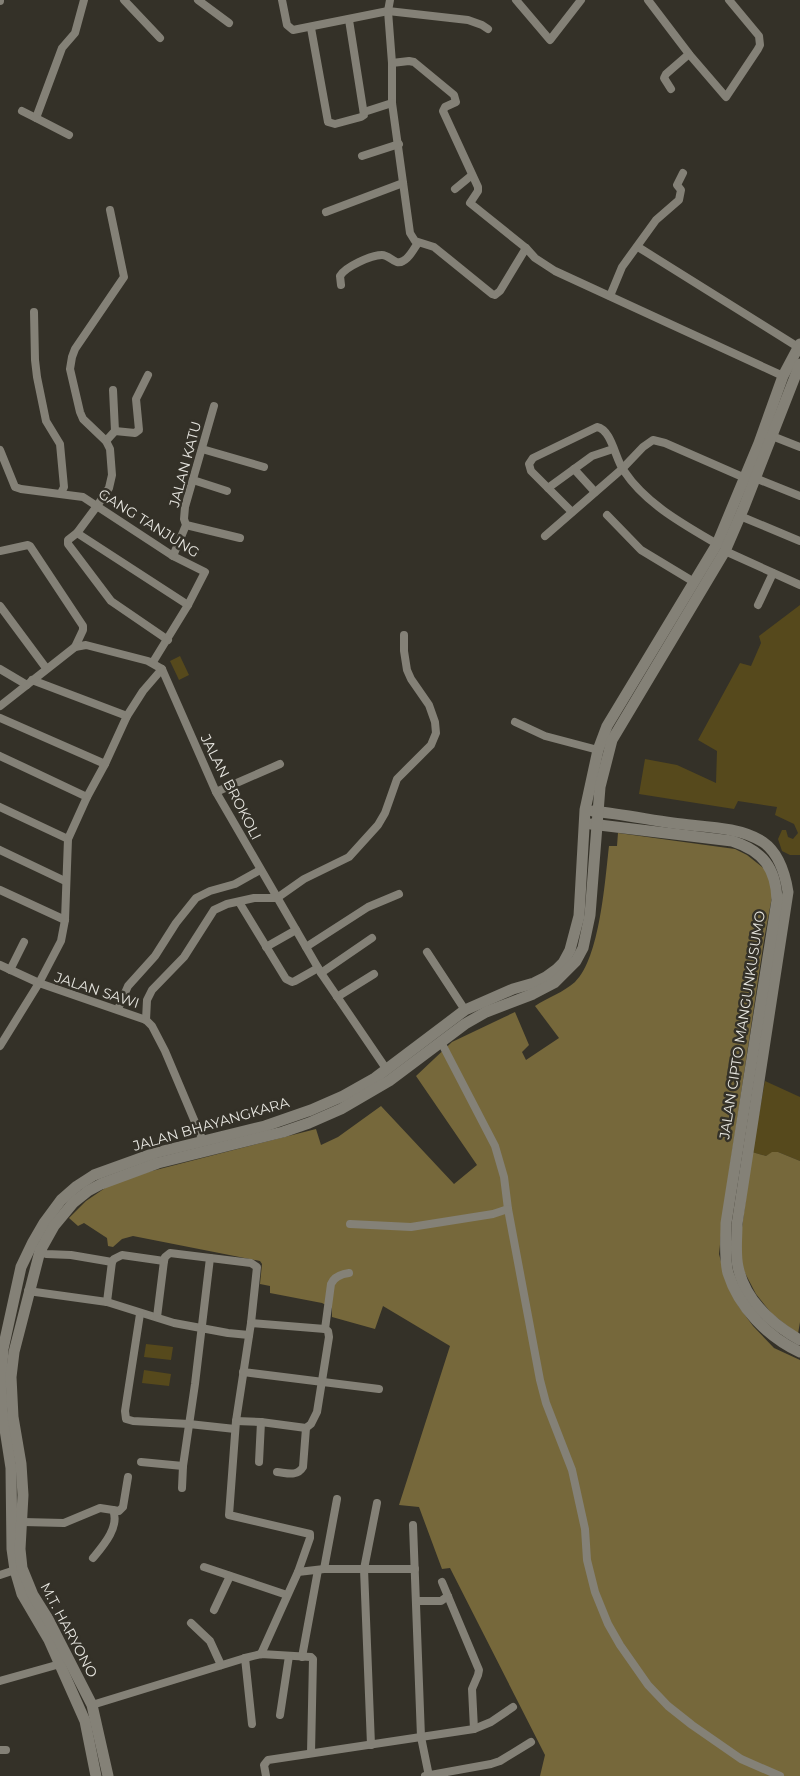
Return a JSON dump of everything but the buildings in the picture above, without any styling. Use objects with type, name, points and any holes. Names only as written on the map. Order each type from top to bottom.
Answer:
[{"type":"main road","points":[[681,614],[740,516],[750,478],[783,376],[799,346]]},
{"type":"main road","points":[[681,614],[694,582],[721,547],[750,478],[772,436],[800,364]]},
{"type":"main road","name":"JALAN BHAYANGKARA","points":[[183,1151],[203,1141],[266,1126],[343,1096],[387,1070],[465,1010],[513,988],[534,983],[546,977],[563,963],[572,943],[579,916],[586,823],[585,810],[598,750],[606,726],[621,700],[681,614]]},
{"type":"main road","name":"JALAN BHAYANGKARA","points":[[23,1290],[21,1267],[44,1222],[61,1200],[94,1175],[183,1151],[283,1132],[325,1116],[390,1081],[465,1024],[486,1012],[554,984],[576,962],[583,948],[590,915],[600,787],[612,740],[681,614]]},
{"type":"main road","name":"JALAN CIPTO MANGUNKUSUMO","points":[[585,810],[736,831],[763,842],[779,861],[786,879],[788,892],[737,1224],[736,1249],[739,1268],[745,1286],[760,1309],[774,1323],[800,1340]]},
{"type":"main road","name":"JALAN CIPTO MANGUNKUSUMO","points":[[586,823],[598,826],[732,841],[745,845],[755,851],[764,859],[774,875],[777,900],[775,916],[726,1223],[726,1250],[728,1273],[738,1295],[752,1315],[768,1333],[786,1346],[800,1352]]},
{"type":"main road","points":[[742,1114],[755,1116]]},
{"type":"main road","name":"JALAN BHAYANGKARA","points":[[18,1496],[11,1468],[2,1410],[1,1381],[3,1349],[17,1314],[23,1290],[40,1251],[54,1226],[73,1203],[88,1191],[133,1171],[156,1158]]},
{"type":"main road","points":[[0,1500],[18,1496]]},
{"type":"main road","name":"M.T. HARYONO","points":[[18,1496],[23,1522],[20,1549],[22,1568],[26,1580],[92,1705],[108,1776]]},
{"type":"main road","name":"M.T. HARYONO","points":[[18,1496],[12,1549],[15,1570],[22,1594],[49,1640],[85,1721],[96,1776]]},
{"type":"street","points":[[36,118],[62,48],[75,33],[84,0]]},
{"type":"street","points":[[124,0],[160,38]]},
{"type":"street","points":[[198,0],[229,22]]},
{"type":"street","points":[[282,0],[287,25],[291,29],[296,30],[388,11],[468,20],[488,29]]},
{"type":"street","points":[[390,0],[388,11],[392,63],[392,103],[412,237],[418,243],[429,244],[434,247],[495,295],[500,291],[526,248]]},
{"type":"street","points":[[516,0],[550,40],[579,1]]},
{"type":"street","points":[[648,0],[689,54],[726,97],[758,49],[761,40],[729,0]]},
{"type":"street","points":[[349,20],[364,112]]},
{"type":"street","points":[[311,28],[328,122],[335,124],[361,117],[364,112],[392,103]]},
{"type":"street","points":[[671,89],[664,78],[666,74],[689,54]]},
{"type":"street","points":[[392,63],[414,62],[454,95],[456,102],[443,108],[443,114],[478,191],[470,200],[471,205],[526,248],[535,258],[555,271],[783,376]]},
{"type":"street","points":[[22,111],[69,135]]},
{"type":"street","points":[[362,156],[399,144]]},
{"type":"street","points":[[610,296],[622,267],[656,220],[678,200],[681,190],[677,185],[683,173]]},
{"type":"street","points":[[455,189],[472,175]]},
{"type":"street","points":[[326,212],[403,183]]},
{"type":"street","points":[[110,210],[124,277],[75,349],[70,363],[81,416],[106,441],[110,449],[112,475],[109,488],[94,504],[77,533],[70,538],[68,544],[108,597],[168,640]]},
{"type":"street","points":[[341,284],[340,276],[362,260],[385,255],[396,262],[403,262],[418,243]]},
{"type":"street","points":[[638,247],[799,346]]},
{"type":"street","points":[[0,450],[15,487],[61,493],[64,487],[60,444],[46,421],[36,368],[34,312]]},
{"type":"street","points":[[115,431],[135,433],[139,430],[136,399],[148,375]]},
{"type":"street","points":[[106,441],[115,431],[113,390]]},
{"type":"street","name":"JALAN KATU","points":[[173,556],[186,525],[184,517],[214,406]]},
{"type":"street","points":[[572,512],[531,471],[529,464],[533,458],[597,427],[606,432],[622,469],[644,495],[684,525],[721,547],[800,585]]},
{"type":"street","points":[[772,436],[800,447]]},
{"type":"street","points":[[545,536],[653,440],[658,440],[750,478],[800,496]]},
{"type":"street","points":[[202,448],[264,467]]},
{"type":"street","points":[[548,488],[592,456],[613,449]]},
{"type":"street","points":[[574,469],[595,492]]},
{"type":"street","points":[[193,480],[227,491]]},
{"type":"street","name":"GANG TANJUNG","points":[[61,493],[81,496],[173,556],[204,572],[188,605]]},
{"type":"street","points":[[607,515],[642,550],[694,582]]},
{"type":"street","points":[[740,516],[800,542]]},
{"type":"street","points":[[186,525],[240,538]]},
{"type":"street","points":[[77,533],[188,605],[153,662]]},
{"type":"street","points":[[0,551],[30,546],[83,626],[75,647],[0,706]]},
{"type":"street","points":[[758,605],[774,573]]},
{"type":"street","points":[[0,606],[46,668]]},
{"type":"street","points":[[143,1018],[152,990],[184,957],[214,910],[227,904],[254,898],[277,898],[304,878],[343,861],[370,835],[382,818],[397,780],[426,751],[435,738],[436,722],[429,705],[407,670],[404,635]]},
{"type":"street","name":"JALAN BROKOLI","points":[[75,647],[86,645],[153,662],[162,669],[216,792],[319,971],[387,1070]]},
{"type":"street","points":[[0,669],[29,682],[127,716]]},
{"type":"street","points":[[0,1046],[39,983],[61,941],[64,920],[68,839],[127,716],[143,691],[162,669]]},
{"type":"street","points":[[0,718],[105,764]]},
{"type":"street","points":[[515,722],[545,736],[598,750]]},
{"type":"street","points":[[0,756],[88,797]]},
{"type":"street","points":[[216,792],[280,764]]},
{"type":"street","points":[[0,807],[68,839]]},
{"type":"street","points":[[0,850],[65,881]]},
{"type":"street","points":[[118,1009],[128,986],[155,956],[176,923],[196,898],[261,872]]},
{"type":"street","points":[[0,890],[64,920]]},
{"type":"street","points":[[306,947],[368,907],[399,894]]},
{"type":"street","points":[[239,902],[284,977],[289,981],[295,981],[319,971],[372,938]]},
{"type":"street","points":[[266,947],[296,930]]},
{"type":"street","points":[[10,970],[24,942]]},
{"type":"street","points":[[428,952],[465,1010]]},
{"type":"street","name":"JALAN SAWI","points":[[0,965],[39,983],[143,1018],[152,1026],[165,1051],[203,1141]]},
{"type":"street","points":[[337,997],[374,974]]},
{"type":"street","points":[[441,1042],[496,1146],[504,1177],[508,1209],[540,1380],[546,1403],[572,1470],[585,1529],[587,1560],[594,1592],[608,1624],[632,1664],[648,1685],[668,1706],[741,1759],[780,1776]]},
{"type":"street","points":[[350,1224],[411,1227],[493,1214],[508,1209]]},
{"type":"street","points":[[40,1251],[46,1254],[71,1255],[112,1262]]},
{"type":"street","points":[[157,1317],[164,1261],[170,1253],[251,1263],[258,1267],[236,1425],[229,1515],[308,1532],[310,1538],[298,1572],[261,1654]]},
{"type":"street","points":[[107,1302],[114,1259],[122,1255],[164,1261]]},
{"type":"street","points":[[182,1488],[183,1466],[210,1258]]},
{"type":"street","points":[[140,1314],[125,1411],[126,1419],[189,1424],[236,1425],[261,1422],[306,1428],[311,1424],[317,1412],[329,1337],[328,1331],[325,1329],[331,1284],[333,1279],[349,1273]]},
{"type":"street","points":[[23,1290],[107,1302],[174,1324],[249,1335]]},
{"type":"street","points":[[251,1323],[325,1329]]},
{"type":"street","points":[[243,1372],[379,1388]]},
{"type":"street","points":[[259,1462],[261,1422]]},
{"type":"street","points":[[277,1472],[295,1474],[301,1471],[303,1467],[306,1428]]},
{"type":"street","points":[[141,1462],[183,1466]]},
{"type":"street","points":[[23,1522],[64,1523],[100,1508],[119,1511],[123,1507],[128,1477]]},
{"type":"street","points":[[302,1657],[337,1499]]},
{"type":"street","points":[[371,1745],[364,1570],[377,1504]]},
{"type":"street","points":[[93,1558],[106,1542],[111,1531],[115,1514],[113,1510]]},
{"type":"street","points":[[413,1525],[421,1737],[428,1776],[491,1764],[500,1761],[531,1742]]},
{"type":"street","points":[[204,1567],[287,1595]]},
{"type":"street","points":[[298,1572],[415,1569]]},
{"type":"street","points":[[0,1575],[15,1570]]},
{"type":"street","points":[[214,1610],[230,1576]]},
{"type":"street","points":[[442,1582],[442,1599],[479,1670],[472,1689],[474,1729]]},
{"type":"street","points":[[416,1601],[442,1599]]},
{"type":"street","points":[[190,1623],[210,1641],[221,1665]]},
{"type":"street","points":[[92,1705],[261,1654],[311,1657],[313,1659],[311,1753]]},
{"type":"street","points":[[280,1716],[289,1656]]},
{"type":"street","points":[[245,1658],[252,1724]]},
{"type":"street","points":[[0,1681],[60,1664]]},
{"type":"street","points":[[266,1776],[264,1765],[268,1760],[474,1729],[491,1722],[513,1707]]},
{"type":"shaded area","points":[[800,605],[800,855],[790,855],[782,851],[778,839],[782,830],[786,830],[788,837],[793,839],[798,833],[794,824],[775,815],[777,807],[738,801],[734,809],[639,794],[645,759],[677,765],[716,783],[717,751],[698,740],[740,663],[751,666],[761,643],[759,636]]},
{"type":"shaded area","points":[[180,656],[189,675],[179,680],[170,661]]},
{"type":"shaded area","points":[[618,833],[735,849],[747,855],[766,870],[774,886],[764,940],[724,1207],[719,1254],[725,1277],[739,1307],[753,1326],[774,1348],[800,1360],[800,1776],[540,1776],[545,1755],[450,1568],[442,1569],[419,1507],[399,1505],[450,1346],[383,1306],[375,1329],[332,1317],[332,1308],[322,1303],[270,1293],[270,1286],[260,1284],[262,1264],[260,1261],[133,1236],[122,1239],[113,1247],[108,1246],[107,1238],[84,1223],[78,1226],[69,1218],[86,1201],[108,1186],[148,1172],[316,1129],[321,1145],[338,1137],[381,1106],[454,1184],[477,1165],[416,1076],[452,1042],[515,1012],[529,1045],[522,1052],[526,1060],[559,1038],[535,1006],[571,986],[583,971],[596,937],[600,918],[609,846],[617,846]]},
{"type":"shaded area","points":[[765,1081],[800,1097],[800,1161],[778,1152],[766,1156],[752,1152]]},
{"type":"shaded area","points":[[752,1152],[766,1156],[772,1152],[778,1152],[800,1161],[800,1322],[798,1334],[772,1314],[756,1294],[743,1269],[739,1250]]},
{"type":"shaded area","points":[[146,1344],[173,1347],[171,1360],[144,1357]]},
{"type":"shaded area","points":[[144,1370],[171,1374],[169,1386],[142,1383]]}]
